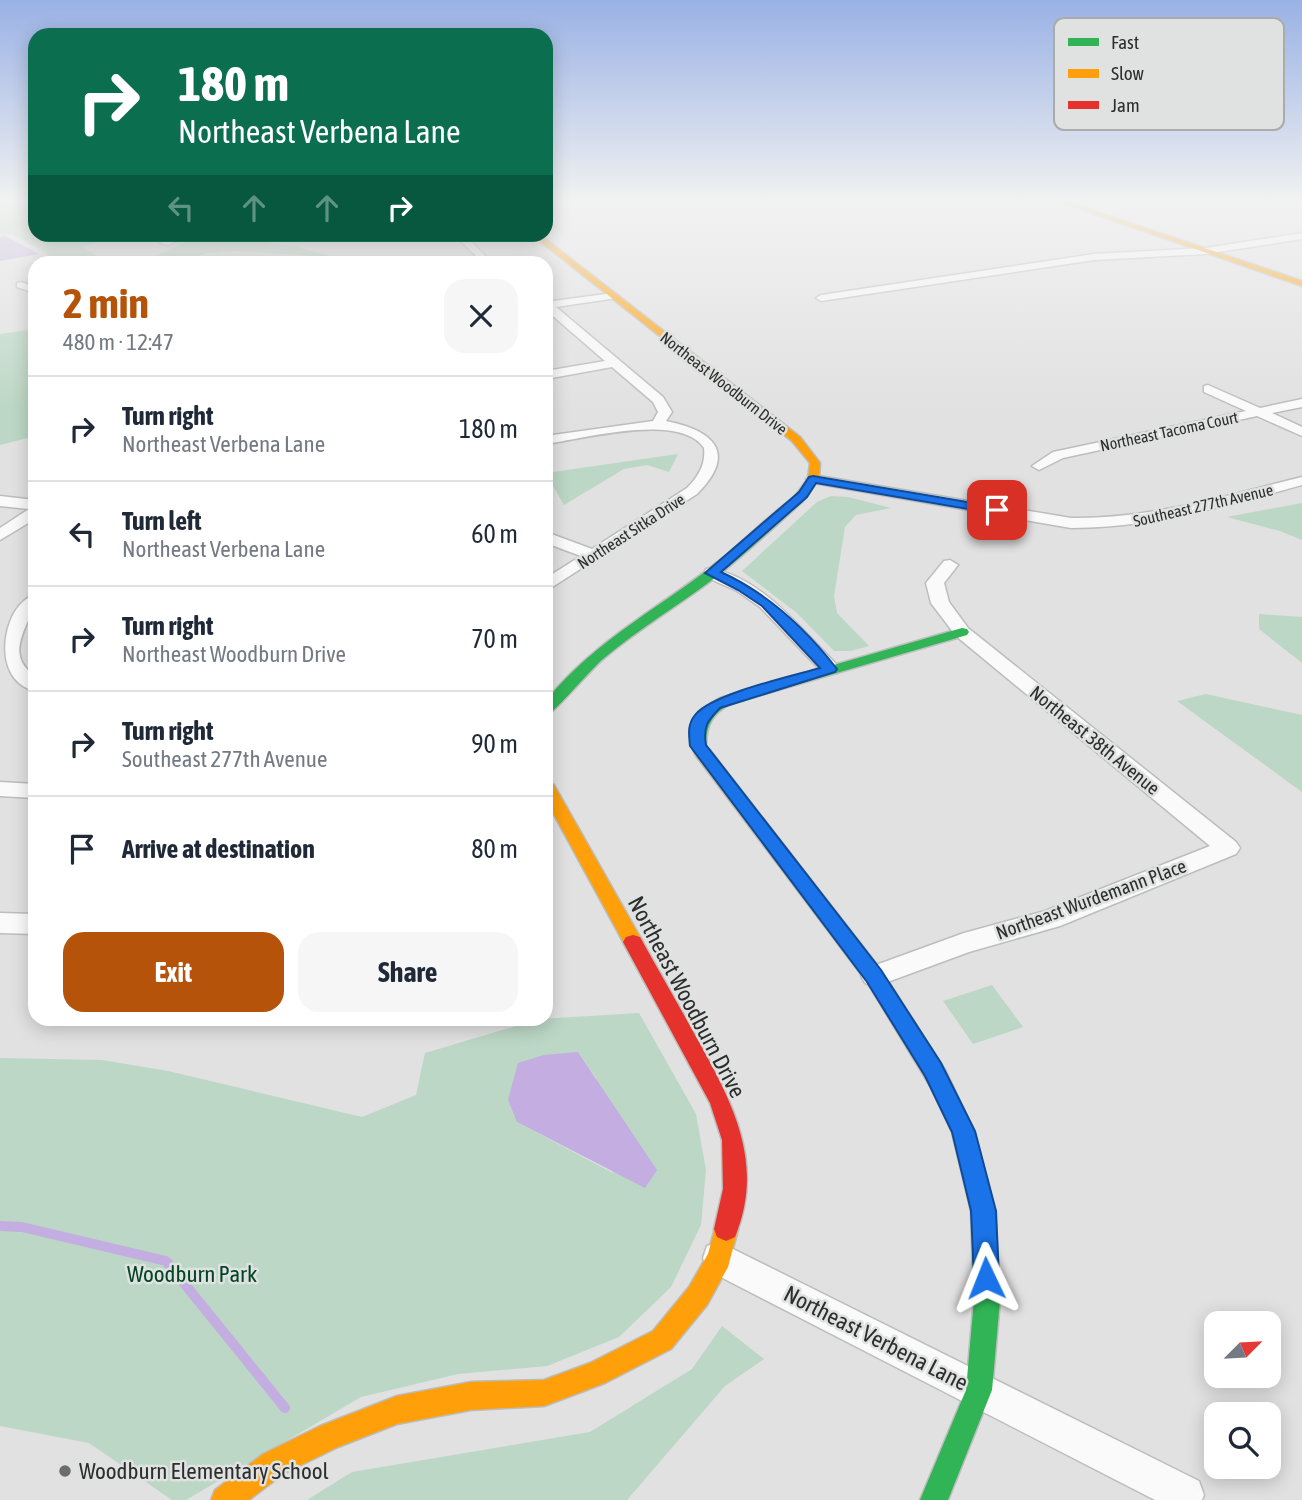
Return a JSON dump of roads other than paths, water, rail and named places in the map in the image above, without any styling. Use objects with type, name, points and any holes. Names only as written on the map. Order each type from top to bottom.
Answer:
[{"type":"street","name":"Northeast Woodburn Drive","points":[[580,270],[796,439],[815,463],[813,479]]},
{"type":"street","points":[[821,298],[1007,270]]},
{"type":"street","points":[[1261,270],[1302,284]]},
{"type":"street","points":[[21,285],[28,288]]},
{"type":"street","points":[[553,304],[613,296]]},
{"type":"street","points":[[553,311],[664,408],[664,417],[657,424],[553,439]]},
{"type":"street","points":[[553,374],[614,363]]},
{"type":"street","points":[[1209,389],[1302,432]]},
{"type":"street","name":"Northeast Tacoma Court","points":[[1039,466],[1058,455],[1302,403]]},
{"type":"street","name":"Northeast Sitka Drive","points":[[553,581],[700,484],[713,461],[712,448],[707,440],[685,429],[657,424]]},
{"type":"street","points":[[553,698],[577,673],[712,573],[803,495],[813,479]]},
{"type":"street","name":"Southeast 277th Avenue","points":[[813,479],[1071,523],[1098,524],[1155,518],[1302,481]]},
{"type":"street","points":[[0,501],[28,504]]},
{"type":"street","points":[[0,536],[28,517]]},
{"type":"street","points":[[553,540],[594,555]]},
{"type":"street","name":"Northeast 38th Avenue","points":[[950,565],[935,583],[940,603],[962,632],[1228,848]]},
{"type":"street","points":[[712,573],[743,587],[766,603],[830,669]]},
{"type":"street","points":[[28,606],[7,632],[4,649],[10,668],[28,680]]},
{"type":"street","name":"Northeast Verbena Lane","points":[[719,1258],[979,1390],[987,1300],[984,1211],[963,1131],[933,1069],[874,976],[698,746],[696,730],[701,718],[715,705],[962,632]]},
{"type":"street","points":[[3,793],[28,791]]},
{"type":"street","name":"Northeast Woodburn Drive","points":[[225,1500],[273,1464],[330,1436],[397,1410],[471,1396],[544,1393],[596,1374],[662,1339],[698,1296],[719,1258],[735,1189],[733,1140],[720,1101],[553,798]]},
{"type":"street","name":"Northeast Wurdemann Place","points":[[874,976],[964,943],[1051,919],[1228,848]]},
{"type":"street","points":[[0,923],[28,923]]},
{"type":"street","points":[[934,1500],[979,1390],[1185,1494]]},
{"type":"waterway","points":[[0,1226],[22,1227],[166,1261],[285,1408]]},
{"type":"place","name":"Woodburn Elementary School","points":[[65,1471]]},
{"type":"park label","name":"Woodburn Park","points":[[192,1274]]}]
